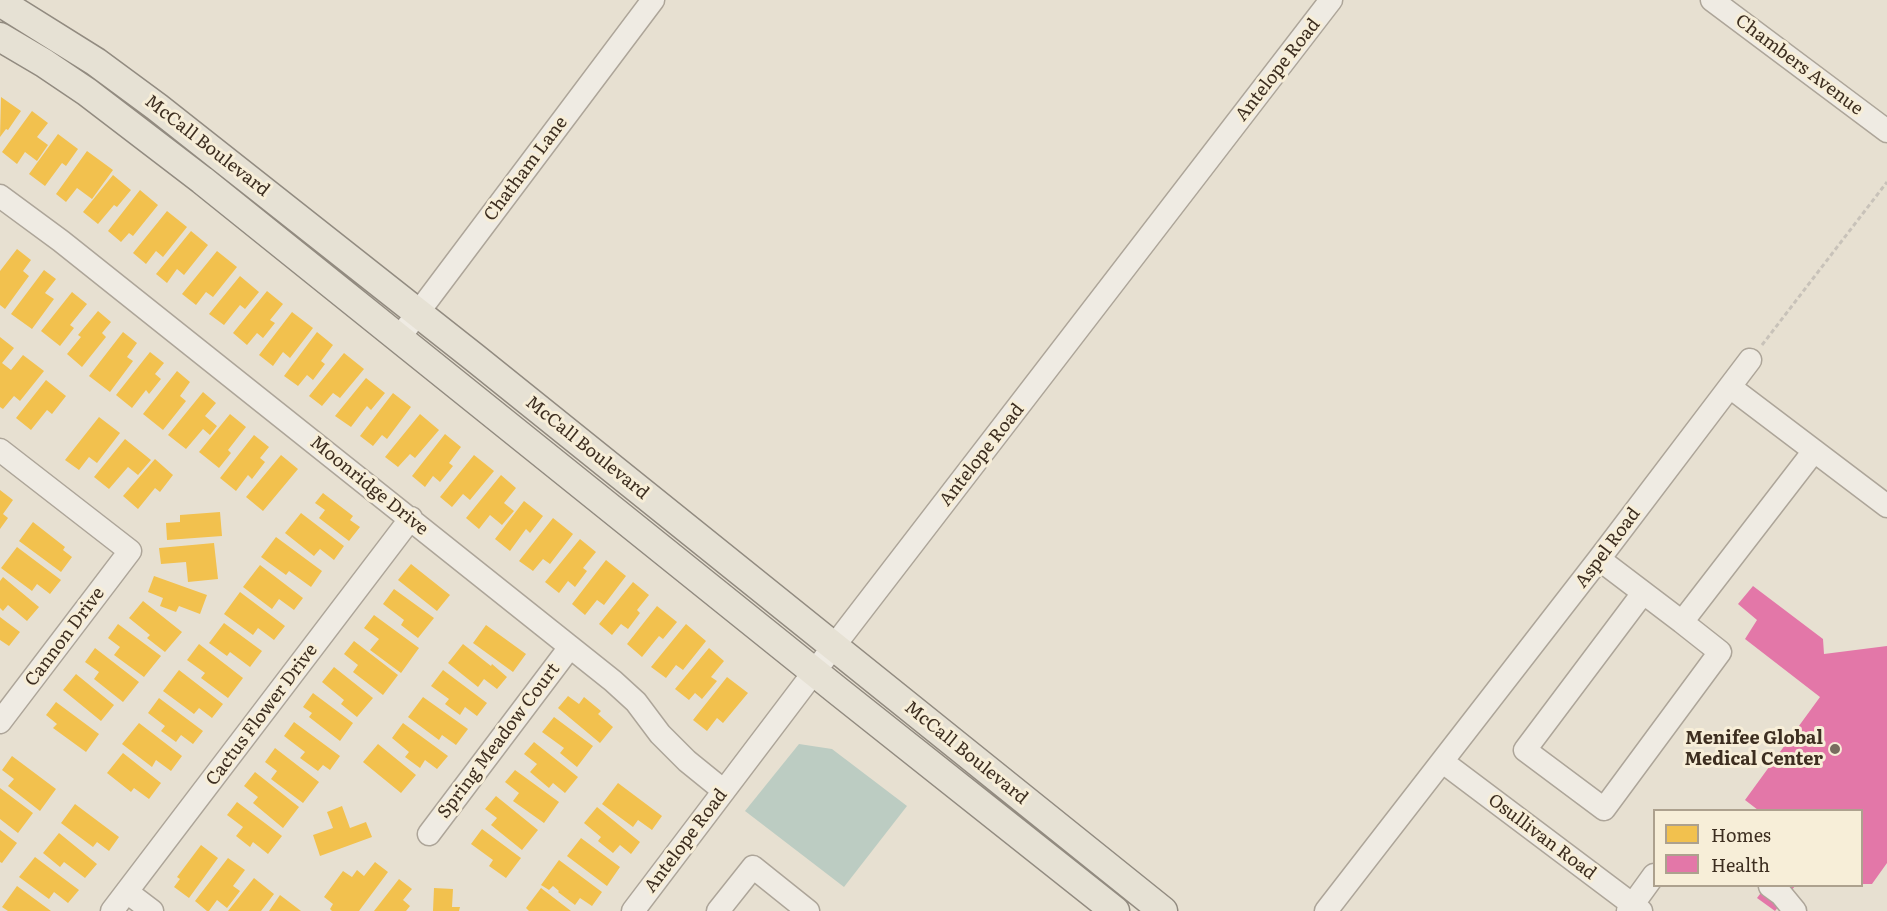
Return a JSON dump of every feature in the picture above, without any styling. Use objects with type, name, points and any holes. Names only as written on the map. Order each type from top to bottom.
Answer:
[{"type":"main road","name":"McCall Boulevard","points":[[0,2],[87,56],[157,107],[418,313],[1163,911]]},
{"type":"main road","name":"McCall Boulevard","points":[[0,37],[53,69],[128,123],[1115,911]]},
{"type":"street","name":"Chatham Lane","points":[[399,338],[653,0]]},
{"type":"street","name":"Antelope Road","points":[[633,911],[1331,0]]},
{"type":"street","name":"Chambers Avenue","points":[[1712,0],[1887,131]]},
{"type":"street","name":"Moonridge Drive","points":[[0,196],[62,241],[613,681],[636,702],[660,734],[687,761],[724,791]]},
{"type":"street","name":"Aspel Road","points":[[1326,911],[1443,762],[1750,360]]},
{"type":"street","points":[[1730,387],[1887,506]]},
{"type":"street","name":"Cannon Drive","points":[[0,450],[130,551],[0,722]]},
{"type":"street","points":[[1682,622],[1814,451]]},
{"type":"street","name":"Cactus Flower Drive","points":[[112,911],[411,518]]},
{"type":"street","points":[[1599,559],[1720,652],[1604,809],[1525,750],[1643,593]]},
{"type":"street","name":"Spring Meadow Court","points":[[429,834],[570,647]]},
{"type":"street","name":"Osullivan Road","points":[[1443,762],[1634,909]]},
{"type":"street","points":[[718,911],[753,867],[808,911]]},
{"type":"street","points":[[1634,909],[1653,877]]},
{"type":"street","points":[[1772,887],[1795,911]]},
{"type":"street","points":[[127,892],[152,911]]},
{"type":"path","points":[[1750,360],[1887,182]]},
{"type":"shaded area","points":[[799,744],[832,749],[907,806],[844,887],[745,811]]},
{"type":"building: Homes","points":[[1,97],[21,111],[8,130],[6,129],[0,137]]},
{"type":"building: Homes","points":[[32,111],[48,123],[37,137],[48,145],[37,161],[25,152],[17,164],[2,152]]},
{"type":"building: Homes","points":[[58,134],[78,149],[66,166],[62,163],[45,186],[29,174]]},
{"type":"building: Homes","points":[[87,151],[113,170],[92,199],[77,188],[66,202],[56,194]]},
{"type":"building: Homes","points":[[113,175],[131,190],[98,224],[83,212]]},
{"type":"building: Homes","points":[[140,190],[158,205],[133,236],[129,233],[121,242],[108,231]]},
{"type":"building: Homes","points":[[167,211],[187,227],[163,257],[156,251],[146,264],[133,253]]},
{"type":"building: Homes","points":[[191,231],[208,245],[184,275],[177,269],[167,283],[156,274]]},
{"type":"building: Homes","points":[[17,249],[31,260],[23,271],[29,276],[5,309],[0,305],[0,271]]},
{"type":"building: Homes","points":[[217,251],[237,267],[213,297],[206,292],[196,305],[182,294]]},
{"type":"building: Homes","points":[[44,270],[56,279],[45,293],[54,299],[32,329],[11,314]]},
{"type":"building: Homes","points":[[240,276],[259,292],[245,309],[240,305],[224,325],[209,314]]},
{"type":"building: Homes","points":[[267,291],[283,304],[270,320],[275,323],[263,338],[257,333],[247,345],[233,333]]},
{"type":"building: Homes","points":[[72,292],[87,304],[70,325],[74,328],[60,346],[41,331]]},
{"type":"building: Homes","points":[[98,311],[111,322],[102,333],[106,337],[82,367],[67,354],[81,337],[78,335]]},
{"type":"building: Homes","points":[[292,312],[313,328],[290,358],[283,352],[273,366],[259,355]]},
{"type":"building: Homes","points":[[123,332],[137,343],[127,357],[133,361],[110,392],[89,376]]},
{"type":"building: Homes","points":[[317,332],[333,345],[321,361],[325,364],[313,380],[307,375],[298,386],[284,376]]},
{"type":"building: Homes","points":[[0,337],[14,348],[2,363],[11,370],[23,355],[44,371],[20,401],[14,396],[3,409],[0,407]]},
{"type":"building: Homes","points":[[150,352],[164,363],[155,374],[161,379],[149,394],[146,390],[132,408],[116,395]]},
{"type":"building: Homes","points":[[344,353],[364,369],[340,398],[333,393],[322,406],[309,396]]},
{"type":"building: Homes","points":[[177,371],[190,382],[180,396],[186,401],[163,430],[143,414]]},
{"type":"building: Homes","points":[[366,378],[385,393],[371,410],[367,406],[351,427],[335,416]]},
{"type":"building: Homes","points":[[46,380],[66,396],[52,414],[47,410],[31,430],[16,418]]},
{"type":"building: Homes","points":[[203,392],[216,403],[205,416],[217,426],[210,435],[203,429],[186,449],[168,435]]},
{"type":"building: Homes","points":[[393,393],[411,407],[387,439],[382,435],[373,446],[360,436]]},
{"type":"building: Homes","points":[[230,414],[246,427],[228,450],[231,453],[219,468],[199,452]]},
{"type":"building: Homes","points":[[420,414],[439,430],[415,458],[410,454],[398,467],[385,457]]},
{"type":"building: Homes","points":[[99,417],[120,433],[97,463],[89,457],[79,470],[65,460]]},
{"type":"building: Homes","points":[[445,434],[461,447],[449,463],[453,466],[440,482],[433,476],[425,487],[412,476]]},
{"type":"building: Homes","points":[[254,435],[269,447],[260,458],[265,462],[252,479],[248,475],[236,491],[220,478]]},
{"type":"building: Homes","points":[[125,439],[151,460],[138,475],[128,467],[109,489],[94,477]]},
{"type":"building: Homes","points":[[281,455],[298,469],[263,511],[246,497]]},
{"type":"building: Homes","points":[[474,455],[494,471],[470,500],[463,494],[452,507],[440,497]]},
{"type":"building: Homes","points":[[155,459],[173,475],[160,492],[155,488],[138,509],[123,496]]},
{"type":"building: Homes","points":[[501,475],[516,488],[504,503],[514,511],[502,525],[490,515],[479,529],[466,518]]},
{"type":"building: Homes","points":[[0,490],[13,500],[3,514],[8,518],[0,529]]},
{"type":"building: Homes","points":[[323,493],[353,516],[350,520],[360,527],[349,541],[319,518],[325,510],[315,503]]},
{"type":"building: Homes","points":[[524,501],[543,516],[530,533],[526,529],[510,551],[495,539]]},
{"type":"building: Homes","points":[[220,512],[222,536],[167,540],[166,523],[180,522],[180,515]]},
{"type":"building: Homes","points":[[301,513],[344,546],[334,560],[320,549],[314,556],[285,533]]},
{"type":"building: Homes","points":[[553,518],[573,534],[550,564],[543,559],[533,571],[519,561]]},
{"type":"building: Homes","points":[[33,522],[65,547],[63,550],[72,557],[61,572],[19,541]]},
{"type":"building: Homes","points":[[276,537],[322,571],[311,587],[289,571],[286,575],[261,557]]},
{"type":"building: Homes","points":[[580,539],[596,552],[583,568],[587,571],[575,587],[568,581],[559,593],[545,582]]},
{"type":"building: Homes","points":[[214,543],[218,579],[188,582],[186,562],[161,564],[159,548]]},
{"type":"building: Homes","points":[[17,547],[61,580],[50,594],[37,584],[32,591],[1,568]]},
{"type":"building: Homes","points":[[606,560],[626,576],[604,605],[597,600],[585,615],[572,604]]},
{"type":"building: Homes","points":[[411,564],[450,595],[437,611],[398,580]]},
{"type":"building: Homes","points":[[260,565],[303,598],[294,610],[279,599],[272,609],[243,587]]},
{"type":"building: Homes","points":[[154,576],[207,595],[200,614],[179,606],[176,612],[160,606],[163,598],[148,592]]},
{"type":"building: Homes","points":[[3,577],[39,607],[27,621],[8,605],[3,611],[0,608],[0,581]]},
{"type":"building: Homes","points":[[633,582],[649,595],[637,610],[640,613],[628,629],[621,624],[612,635],[599,624]]},
{"type":"building: Homes","points":[[394,589],[434,618],[418,638],[401,625],[404,620],[383,604]]},
{"type":"building: Homes","points":[[240,592],[285,626],[274,640],[258,628],[253,635],[224,614]]},
{"type":"building: Homes","points":[[143,601],[182,632],[165,652],[147,638],[150,635],[129,618]]},
{"type":"building: Homes","points":[[657,606],[677,622],[663,639],[659,636],[642,657],[627,644]]},
{"type":"building: Homes","points":[[374,615],[419,648],[401,673],[370,650],[379,639],[364,628]]},
{"type":"building: Homes","points":[[0,617],[20,632],[9,646],[0,640]]},
{"type":"building: Homes","points":[[224,623],[262,651],[250,667],[230,652],[227,656],[209,643]]},
{"type":"building: Homes","points":[[118,624],[161,656],[144,677],[114,655],[120,647],[108,638]]},
{"type":"building: Homes","points":[[686,624],[706,641],[683,670],[676,665],[666,678],[651,667]]},
{"type":"building: Homes","points":[[486,625],[526,654],[513,672],[473,643]]},
{"type":"building: Homes","points":[[354,641],[398,675],[383,695],[353,672],[358,665],[344,654]]},
{"type":"building: Homes","points":[[199,644],[243,678],[228,698],[201,678],[205,673],[187,660]]},
{"type":"building: Homes","points":[[463,644],[507,677],[497,689],[484,679],[478,687],[448,663]]},
{"type":"building: Homes","points":[[95,648],[139,682],[123,702],[94,679],[99,672],[85,662]]},
{"type":"building: Homes","points":[[709,648],[724,661],[711,677],[717,681],[702,699],[695,693],[689,700],[675,689]]},
{"type":"building: Homes","points":[[334,667],[373,698],[357,717],[341,704],[344,700],[322,682]]},
{"type":"building: Homes","points":[[179,670],[223,704],[212,718],[199,708],[194,714],[163,691]]},
{"type":"building: Homes","points":[[443,670],[487,703],[477,716],[465,707],[460,715],[445,704],[449,699],[431,686]]},
{"type":"building: Homes","points":[[76,674],[114,705],[101,721],[63,690]]},
{"type":"building: Homes","points":[[727,677],[748,693],[723,723],[717,718],[707,731],[693,720]]},
{"type":"building: Homes","points":[[313,693],[353,723],[340,741],[309,717],[312,713],[303,707]]},
{"type":"building: Homes","points":[[568,696],[579,704],[584,697],[601,711],[598,714],[613,727],[600,743],[558,708]]},
{"type":"building: Homes","points":[[423,697],[468,729],[456,745],[442,735],[439,740],[408,717]]},
{"type":"building: Homes","points":[[159,698],[203,731],[193,744],[181,735],[176,742],[161,731],[165,726],[148,713]]},
{"type":"building: Homes","points":[[56,702],[99,734],[86,752],[53,728],[57,724],[46,715]]},
{"type":"building: Homes","points":[[554,717],[593,746],[577,767],[560,753],[564,748],[542,732]]},
{"type":"building: Homes","points":[[294,722],[340,756],[330,770],[323,765],[318,771],[300,758],[305,752],[284,736]]},
{"type":"building: Homes","points":[[139,723],[182,756],[171,771],[156,760],[152,767],[122,744]]},
{"type":"building: Homes","points":[[403,723],[448,756],[437,769],[425,760],[420,768],[405,757],[409,752],[392,738]]},
{"type":"building: Homes","points":[[534,742],[578,777],[565,793],[553,783],[549,788],[530,772],[537,764],[524,754]]},
{"type":"building: Homes","points":[[378,744],[416,775],[401,793],[363,762]]},
{"type":"building: Homes","points":[[275,748],[319,782],[303,803],[271,779],[277,771],[265,762]]},
{"type":"building: Homes","points":[[123,753],[161,783],[149,799],[134,788],[131,792],[107,773]]},
{"type":"building: Homes","points":[[12,756],[56,789],[40,811],[8,786],[14,779],[2,770]]},
{"type":"building: Homes","points":[[515,770],[559,802],[544,823],[513,801],[519,793],[505,782]]},
{"type":"building: Homes","points":[[255,772],[299,807],[283,828],[253,803],[258,797],[244,786]]},
{"type":"building: Homes","points":[[618,783],[662,816],[652,830],[638,820],[633,827],[602,804]]},
{"type":"building: Homes","points":[[0,788],[33,813],[18,833],[0,819]]},
{"type":"building: Homes","points":[[496,796],[538,830],[522,850],[491,825],[497,818],[485,809]]},
{"type":"building: Homes","points":[[237,802],[282,836],[268,854],[253,842],[250,847],[236,836],[243,827],[227,815]]},
{"type":"building: Homes","points":[[75,804],[119,837],[109,851],[97,842],[93,847],[61,823]]},
{"type":"building: Homes","points":[[342,806],[350,828],[366,822],[372,837],[320,856],[313,835],[333,828],[327,812]]},
{"type":"building: Homes","points":[[597,807],[640,842],[631,854],[620,845],[613,853],[598,841],[601,837],[584,823]]},
{"type":"building: Homes","points":[[482,829],[521,858],[506,878],[489,866],[493,860],[471,844]]},
{"type":"building: Homes","points":[[0,830],[17,843],[2,863],[0,862]]},
{"type":"building: Homes","points":[[59,833],[97,864],[85,878],[64,862],[60,867],[43,853]]},
{"type":"building: Homes","points":[[581,838],[620,867],[607,886],[567,856]]},
{"type":"building: Homes","points":[[201,845],[218,858],[189,898],[174,887],[180,879],[177,877]]},
{"type":"building: Homes","points":[[35,857],[79,890],[68,903],[54,892],[49,899],[19,877]]},
{"type":"building: Homes","points":[[228,858],[245,870],[233,886],[240,891],[227,908],[217,900],[207,911],[195,901]]},
{"type":"building: Homes","points":[[559,860],[602,892],[592,906],[580,898],[575,905],[553,886],[549,890],[541,885]]},
{"type":"building: Homes","points":[[375,862],[388,872],[359,911],[332,911],[330,909],[333,904],[324,897],[343,871],[352,877],[357,870],[364,876]]},
{"type":"building: Homes","points":[[254,878],[274,894],[261,911],[228,911]]},
{"type":"building: Homes","points":[[399,879],[412,889],[403,900],[410,906],[406,911],[374,911]]},
{"type":"building: Homes","points":[[17,886],[51,911],[8,911],[2,907]]},
{"type":"building: Homes","points":[[434,888],[453,889],[452,907],[460,907],[459,911],[433,911]]},
{"type":"building: Homes","points":[[541,888],[571,911],[529,911],[526,908]]},
{"type":"building: Homes","points":[[280,895],[301,911],[269,911]]},
{"type":"building: Health","name":"Menifee Global Medical Center","points":[[1753,586],[1823,639],[1824,654],[1887,646],[1887,863],[1872,884],[1863,884],[1863,809],[1757,809],[1745,800],[1820,697],[1745,639],[1757,620],[1738,604]]},
{"type":"building: Health","points":[[1765,887],[1794,887],[1775,911],[1757,898]]},
{"type":"place","name":"Menifee Global Medical Center","points":[[1835,749]]}]
